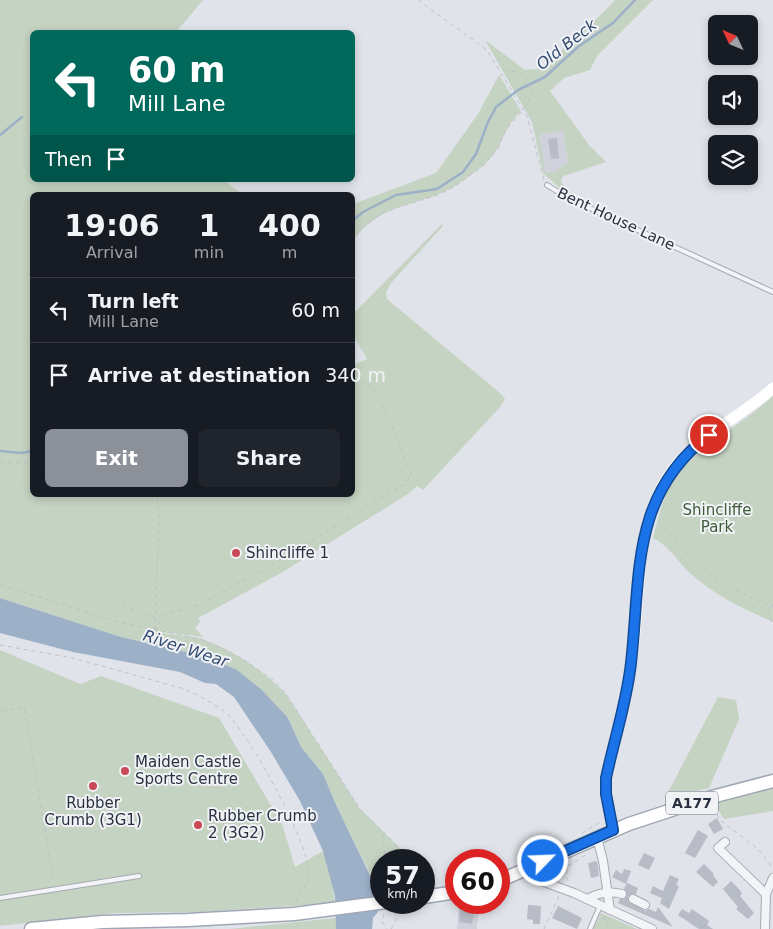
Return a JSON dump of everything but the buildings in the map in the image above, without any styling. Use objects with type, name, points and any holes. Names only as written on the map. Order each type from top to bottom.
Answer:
[{"type":"main road","points":[[613,830],[606,794],[606,778],[631,665],[641,559],[650,516],[664,482],[685,456],[773,388]]},
{"type":"main road","name":"A177","points":[[510,876],[613,830],[708,798],[773,782]]},
{"type":"main road","points":[[435,895],[445,893]]},
{"type":"main road","points":[[31,929],[102,922],[190,925],[370,907]]},
{"type":"street","points":[[597,837],[603,861],[610,910]]},
{"type":"street","points":[[725,842],[718,848],[766,894]]},
{"type":"street","points":[[523,870],[536,880],[574,893],[652,929]]},
{"type":"street","points":[[765,929],[766,894],[773,878]]},
{"type":"street","points":[[587,899],[595,895],[607,893],[622,894]]},
{"type":"street","points":[[633,899],[645,905]]},
{"type":"lane","name":"Bent House Lane","points":[[548,185],[568,198],[773,292]]},
{"type":"lane","points":[[0,898],[139,876]]},
{"type":"lane","points":[[590,929],[600,906]]},
{"type":"path","points":[[355,237],[365,225],[384,212],[440,194],[454,187],[484,165],[499,147],[505,130],[524,109],[533,93],[527,76],[521,73],[500,70],[480,43],[418,0]]},
{"type":"path","name":"Bent House Lane","points":[[500,70],[508,86],[524,109],[538,162],[548,185]]},
{"type":"path","points":[[155,631],[164,615],[198,605],[273,564],[406,483],[411,474],[407,461],[374,389],[365,382],[355,381]]},
{"type":"path","points":[[0,462],[30,463]]},
{"type":"path","points":[[155,631],[160,518],[157,497]]},
{"type":"path","points":[[650,516],[661,524],[698,566],[724,584],[772,607]]},
{"type":"path","points":[[0,585],[155,631],[200,639],[241,658],[272,680],[296,709],[360,809],[400,849]]},
{"type":"path","points":[[773,604],[768,616],[773,626]]},
{"type":"path","points":[[122,605],[156,617]]},
{"type":"path","points":[[0,645],[73,658],[181,688],[226,713],[276,787],[306,859],[308,882],[295,902],[294,914]]},
{"type":"path","points":[[0,711],[24,707],[55,889]]},
{"type":"path","points":[[0,708],[3,711]]},
{"type":"path","points":[[717,815],[731,830],[758,849],[773,868]]},
{"type":"path","points":[[574,893],[566,876],[567,869],[589,854],[581,833],[610,816]]},
{"type":"path","points":[[383,833],[384,849]]},
{"type":"path","points":[[435,883],[441,894]]},
{"type":"path","points":[[544,929],[562,889]]},
{"type":"path","points":[[600,906],[608,929]]},
{"type":"path","points":[[384,914],[382,921],[387,929]]},
{"type":"path","points":[[391,929],[400,914]]},
{"type":"shaded area","points":[[563,130],[568,163],[552,173],[544,173],[539,135]]},
{"type":"shaded area","points":[[458,914],[478,914],[477,929],[457,929]]},
{"type":"green space","points":[[0,0],[203,0],[178,30],[30,30],[30,182],[226,182],[240,192],[30,192],[30,497],[355,497],[355,364],[367,359],[355,338],[355,312],[443,223],[442,227],[391,283],[386,292],[387,299],[505,399],[500,407],[423,490],[417,486],[408,494],[281,573],[198,618],[200,622],[195,628],[203,637],[160,632],[202,639],[225,649],[257,669],[286,694],[360,809],[401,849],[370,849],[370,874],[323,774],[301,747],[288,718],[207,657],[121,637],[0,598]]},
{"type":"green space","points":[[615,0],[653,0],[597,56],[590,70],[564,78],[550,91],[589,145],[606,162],[563,176],[561,182],[575,198],[562,190],[543,173],[532,122],[485,40],[525,70],[537,69],[589,26]],"holes":[[[563,130],[568,163],[552,173],[545,173],[539,135]]]},
{"type":"green space","points":[[499,75],[521,111],[511,123],[491,158],[468,177],[448,190],[382,215],[363,229],[355,238],[355,203],[436,173],[478,114]]},
{"type":"green space","name":"Shincliffe Park","points":[[773,396],[773,622],[741,607],[701,583],[664,545],[653,538],[666,496],[672,483],[681,471],[705,448]]},
{"type":"green space","name":"Maiden Castle Sports Centre","points":[[0,650],[80,684],[101,676],[219,718],[282,824],[295,867],[323,851],[329,866],[335,903],[200,912],[114,913],[0,926]]},
{"type":"green space","points":[[718,697],[736,700],[739,719],[709,788],[665,798]]},
{"type":"green space","points":[[773,789],[773,811],[724,819],[713,801]]},
{"type":"green space","points":[[601,913],[637,929],[593,929]]},
{"type":"green space","points":[[336,918],[336,929],[230,929]]},
{"type":"water","points":[[0,598],[121,637],[207,657],[237,670],[262,690],[288,718],[301,747],[323,774],[370,875],[370,914],[376,914],[373,918],[372,929],[336,929],[335,896],[323,851],[300,801],[271,752],[234,697],[216,684],[205,683],[180,672],[73,652],[0,633]]},
{"type":"waterway","name":"Old Beck","points":[[355,219],[363,212],[396,195],[437,189],[463,172],[476,154],[496,107],[518,90],[545,77],[579,46],[613,23],[635,0]]},
{"type":"waterway","points":[[0,135],[22,117]]},
{"type":"waterway","name":"Old Beck","points":[[0,451],[21,453],[30,451]]},
{"type":"place","name":"Shincliffe 1","points":[[236,553]]},
{"type":"place","name":"Maiden Castle Sports Centre","points":[[125,771]]},
{"type":"place","name":"Rubber Crumb (3G1)","points":[[93,786]]},
{"type":"place","name":"Rubber Crumb 2 (3G2)","points":[[198,825]]},
{"type":"route","points":[[543,861],[613,830],[606,794],[606,778],[631,665],[645,533],[655,500],[664,482],[685,456],[709,435]]},
{"type":"water label","name":"River Wear","points":[[186,648]]}]
